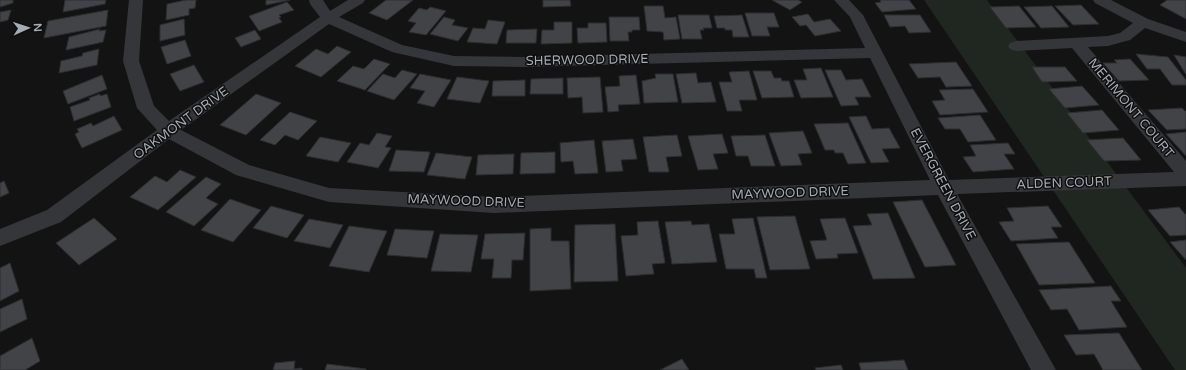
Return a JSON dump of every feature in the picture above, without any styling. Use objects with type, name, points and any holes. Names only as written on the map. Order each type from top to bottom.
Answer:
[{"type":"street","name":"MAYWOOD DRIVE","points":[[136,0],[131,61],[146,108],[168,131],[243,170],[329,195],[494,205],[943,187]]},
{"type":"street","points":[[316,0],[317,4],[328,18]]},
{"type":"street","name":"OAKMONT DRIVE","points":[[0,238],[54,216],[168,131],[328,18],[358,0]]},
{"type":"street","name":"EVERGREEN DRIVE","points":[[842,0],[856,15],[943,187],[1044,370]]},
{"type":"street","points":[[1100,0],[1143,22],[1186,37]]},
{"type":"street","name":"SHERWOOD DRIVE","points":[[328,18],[398,49],[454,61],[523,62],[876,53]]},
{"type":"street","points":[[1016,46],[1108,41],[1126,37],[1143,22]]},
{"type":"street","name":"MERIMONT COURT","points":[[1076,43],[1186,174]]},
{"type":"street","name":"ALDEN COURT","points":[[943,187],[1186,179]]},
{"type":"shaded area","points":[[924,0],[987,0],[1186,268],[1186,370],[1175,370]]},
{"type":"building","points":[[0,0],[13,0],[13,3],[0,7]]},
{"type":"building","points":[[65,0],[106,0],[105,4],[63,12]]},
{"type":"building","points":[[186,0],[196,0],[195,8],[189,9],[189,15],[166,20],[167,4]]},
{"type":"building","points":[[266,0],[290,0],[266,5]]},
{"type":"building","points":[[386,0],[413,0],[387,20],[369,13]]},
{"type":"building","points":[[543,0],[570,0],[571,6],[543,7]]},
{"type":"building","points":[[772,0],[798,0],[802,2],[790,10]]},
{"type":"building","points":[[880,0],[909,0],[916,9],[882,12],[875,3],[881,2]]},
{"type":"building","points":[[1167,0],[1186,0],[1186,19],[1160,5]]},
{"type":"building","points":[[287,2],[294,10],[279,15],[282,22],[259,31],[249,16]]},
{"type":"building","points":[[1081,5],[1099,24],[1073,25],[1055,6]]},
{"type":"building","points":[[644,6],[663,6],[665,18],[676,17],[680,39],[664,40],[663,32],[647,31]]},
{"type":"building","points":[[1019,6],[1036,27],[1006,28],[990,7]]},
{"type":"building","points":[[1052,6],[1069,27],[1041,28],[1024,7]]},
{"type":"building","points":[[430,7],[446,11],[426,35],[409,32],[416,23],[408,21],[419,8],[427,10]]},
{"type":"building","points":[[11,10],[8,20],[0,22],[0,12]]},
{"type":"building","points":[[108,10],[106,26],[44,38],[48,21]]},
{"type":"building","points":[[745,13],[774,13],[779,27],[767,27],[770,36],[752,36]]},
{"type":"building","points":[[808,14],[814,22],[830,19],[841,31],[815,36],[806,25],[800,26],[792,17]]},
{"type":"building","points":[[678,15],[709,15],[712,28],[703,28],[704,30],[700,30],[702,39],[682,39]]},
{"type":"building","points":[[742,15],[749,37],[733,37],[732,30],[717,28],[714,16]]},
{"type":"building","points":[[884,15],[920,15],[931,32],[909,33],[905,26],[890,27]]},
{"type":"building","points":[[444,17],[455,20],[452,25],[468,28],[458,41],[430,34]]},
{"type":"building","points":[[609,17],[639,17],[640,30],[632,30],[632,32],[628,32],[629,41],[610,41]]},
{"type":"building","points":[[184,19],[185,35],[160,41],[160,25]]},
{"type":"building","points":[[488,20],[505,22],[497,44],[467,42],[473,28],[485,29]]},
{"type":"building","points":[[554,22],[572,22],[572,43],[541,44],[542,30],[554,30]]},
{"type":"building","points":[[588,23],[606,23],[607,42],[578,43],[577,28],[588,28]]},
{"type":"building","points":[[100,29],[99,31],[106,30],[103,42],[66,50],[69,37]]},
{"type":"building","points":[[537,29],[536,43],[506,43],[507,30]]},
{"type":"building","points":[[255,30],[261,39],[241,47],[235,38]]},
{"type":"building","points":[[185,40],[191,56],[167,64],[161,47]]},
{"type":"building","points":[[337,46],[351,52],[321,77],[295,66],[316,49],[328,54]]},
{"type":"building","points":[[99,49],[97,65],[59,73],[61,61],[82,56],[83,53]]},
{"type":"building","points":[[1136,54],[1168,57],[1186,80],[1186,85],[1172,85],[1160,69],[1147,69]]},
{"type":"building","points":[[1174,55],[1186,57],[1186,74],[1185,73]]},
{"type":"building","points":[[374,59],[390,64],[365,90],[337,81],[353,66],[364,69]]},
{"type":"building","points":[[1130,59],[1149,80],[1119,81],[1103,63],[1117,63],[1114,60]]},
{"type":"building","points":[[956,62],[972,86],[946,87],[940,77],[918,78],[909,64]]},
{"type":"building","points":[[194,65],[204,82],[180,91],[170,74]]},
{"type":"building","points":[[1032,67],[1065,67],[1077,81],[1042,82]]},
{"type":"building","points":[[821,68],[833,97],[801,98],[794,80],[807,80],[803,69]]},
{"type":"building","points":[[402,70],[417,74],[394,100],[367,91],[383,74],[395,78]]},
{"type":"building","points":[[825,70],[841,70],[846,80],[862,79],[871,97],[855,97],[859,105],[841,106]]},
{"type":"building","points":[[749,71],[757,100],[739,100],[742,111],[727,111],[719,82],[732,82],[729,72]]},
{"type":"building","points":[[753,71],[771,71],[774,78],[781,78],[782,81],[789,81],[794,97],[762,98]]},
{"type":"building","points":[[696,73],[698,83],[711,82],[716,102],[682,103],[676,74]]},
{"type":"building","points":[[420,74],[451,80],[434,107],[417,103],[425,91],[410,88]]},
{"type":"building","points":[[655,74],[673,74],[678,102],[644,103],[642,81],[656,78]]},
{"type":"building","points":[[102,75],[107,89],[68,104],[63,91]]},
{"type":"building","points":[[636,75],[640,104],[618,105],[619,111],[608,112],[605,87],[620,86],[619,76]]},
{"type":"building","points":[[457,77],[489,81],[480,103],[447,99]]},
{"type":"building","points":[[600,77],[603,112],[583,113],[582,97],[568,98],[567,78]]},
{"type":"building","points":[[563,78],[563,94],[530,94],[531,79]]},
{"type":"building","points":[[525,80],[525,96],[492,96],[493,81]]},
{"type":"building","points":[[1082,86],[1099,105],[1065,108],[1049,89]]},
{"type":"building","points":[[973,89],[988,112],[940,115],[932,101],[945,100],[939,90]]},
{"type":"building","points":[[100,94],[100,96],[107,94],[111,107],[74,121],[70,107],[90,100],[89,98]]},
{"type":"building","points":[[256,94],[281,103],[246,135],[220,125]]},
{"type":"building","points":[[1182,108],[1186,112],[1186,129],[1167,130],[1148,110]]},
{"type":"building","points":[[1102,110],[1119,130],[1083,133],[1067,113]]},
{"type":"building","points":[[290,112],[317,121],[298,140],[285,135],[275,145],[260,140]]},
{"type":"building","points":[[980,115],[996,140],[968,142],[960,129],[945,129],[938,118]]},
{"type":"building","points":[[114,116],[122,130],[82,148],[75,134],[79,132],[77,129],[91,123],[93,126]]},
{"type":"building","points":[[866,116],[872,129],[889,128],[900,148],[882,149],[889,162],[871,163],[849,117]]},
{"type":"building","points":[[848,123],[866,163],[848,164],[843,153],[835,153],[834,150],[825,150],[814,124]]},
{"type":"building","points":[[803,131],[812,153],[798,154],[802,165],[781,166],[769,133]]},
{"type":"building","points":[[1186,132],[1186,156],[1166,134]]},
{"type":"building","points":[[377,133],[392,136],[385,147],[391,148],[378,168],[347,162],[360,143],[369,145]]},
{"type":"building","points":[[722,134],[728,153],[713,154],[718,169],[698,170],[688,136]]},
{"type":"building","points":[[677,135],[682,156],[666,157],[669,172],[649,172],[643,137]]},
{"type":"building","points":[[765,135],[775,166],[751,166],[748,156],[736,156],[731,136]]},
{"type":"building","points":[[320,137],[351,143],[338,162],[306,156]]},
{"type":"building","points":[[1123,138],[1141,160],[1104,161],[1087,140]]},
{"type":"building","points":[[633,139],[637,159],[621,160],[623,171],[606,172],[602,141]]},
{"type":"building","points":[[594,140],[598,173],[575,174],[573,161],[561,162],[560,143]]},
{"type":"building","points":[[1008,143],[1015,154],[1004,154],[1014,169],[973,172],[963,157],[976,156],[970,145]]},
{"type":"building","points":[[396,150],[430,152],[424,172],[389,171]]},
{"type":"building","points":[[555,152],[555,173],[520,174],[521,153]]},
{"type":"building","points":[[436,153],[472,157],[465,179],[427,175]]},
{"type":"building","points":[[514,154],[513,174],[476,175],[478,155]]},
{"type":"building","points":[[180,170],[196,177],[158,210],[130,197],[155,176],[167,182]]},
{"type":"building","points":[[206,177],[221,184],[206,198],[218,204],[194,226],[166,212]]},
{"type":"building","points":[[4,181],[9,193],[0,197],[0,183]]},
{"type":"building","points":[[230,199],[261,210],[233,242],[201,230]]},
{"type":"building","points":[[922,200],[956,265],[925,267],[893,202]]},
{"type":"building","points":[[271,206],[304,215],[287,238],[253,228]]},
{"type":"building","points":[[1048,206],[1062,227],[1051,227],[1058,238],[1011,241],[999,222],[1014,221],[1007,208]]},
{"type":"building","points":[[1179,207],[1186,215],[1186,235],[1170,236],[1148,210]]},
{"type":"building","points":[[888,213],[915,278],[873,279],[853,226],[872,225],[867,214]]},
{"type":"building","points":[[795,216],[810,269],[770,270],[757,217]]},
{"type":"building","points":[[94,218],[117,239],[79,265],[56,243]]},
{"type":"building","points":[[753,218],[767,278],[756,278],[754,269],[726,269],[719,234],[735,234],[732,219]]},
{"type":"building","points":[[845,218],[858,253],[837,254],[838,258],[816,259],[810,241],[827,240],[820,219]]},
{"type":"building","points":[[309,219],[343,225],[330,248],[294,241]]},
{"type":"building","points":[[658,221],[665,263],[652,264],[654,274],[626,276],[621,236],[638,235],[637,222]]},
{"type":"building","points":[[691,221],[692,225],[709,224],[717,262],[672,264],[665,222]]},
{"type":"building","points":[[615,224],[618,281],[574,282],[575,225]]},
{"type":"building","points":[[349,226],[387,231],[369,272],[329,266]]},
{"type":"building","points":[[551,228],[551,241],[569,241],[571,289],[530,291],[530,229]]},
{"type":"building","points":[[395,229],[434,231],[427,258],[387,255]]},
{"type":"building","points":[[525,233],[523,260],[512,260],[511,278],[492,278],[494,259],[481,259],[485,234]]},
{"type":"building","points":[[440,234],[478,235],[471,272],[431,271]]},
{"type":"building","points":[[1186,240],[1186,260],[1170,242]]},
{"type":"building","points":[[1069,242],[1095,283],[1039,285],[1016,244]]},
{"type":"building","points":[[10,263],[19,291],[0,301],[0,268]]},
{"type":"building","points":[[1111,286],[1121,301],[1111,301],[1127,327],[1079,330],[1067,309],[1051,310],[1039,290]]},
{"type":"building","points":[[22,299],[27,319],[0,332],[0,309]]},
{"type":"building","points":[[1119,333],[1142,370],[1103,370],[1094,354],[1076,355],[1064,335]]},
{"type":"building","points":[[32,338],[40,361],[25,370],[0,370],[0,356]]},
{"type":"building","points":[[682,359],[689,370],[660,370]]},
{"type":"building","points":[[904,360],[908,370],[861,370],[859,363]]},
{"type":"building","points":[[295,361],[294,369],[302,368],[302,370],[273,370],[275,363]]},
{"type":"building","points":[[327,364],[366,369],[366,370],[325,370]]},
{"type":"building","points":[[841,365],[843,370],[816,370],[815,368]]}]
